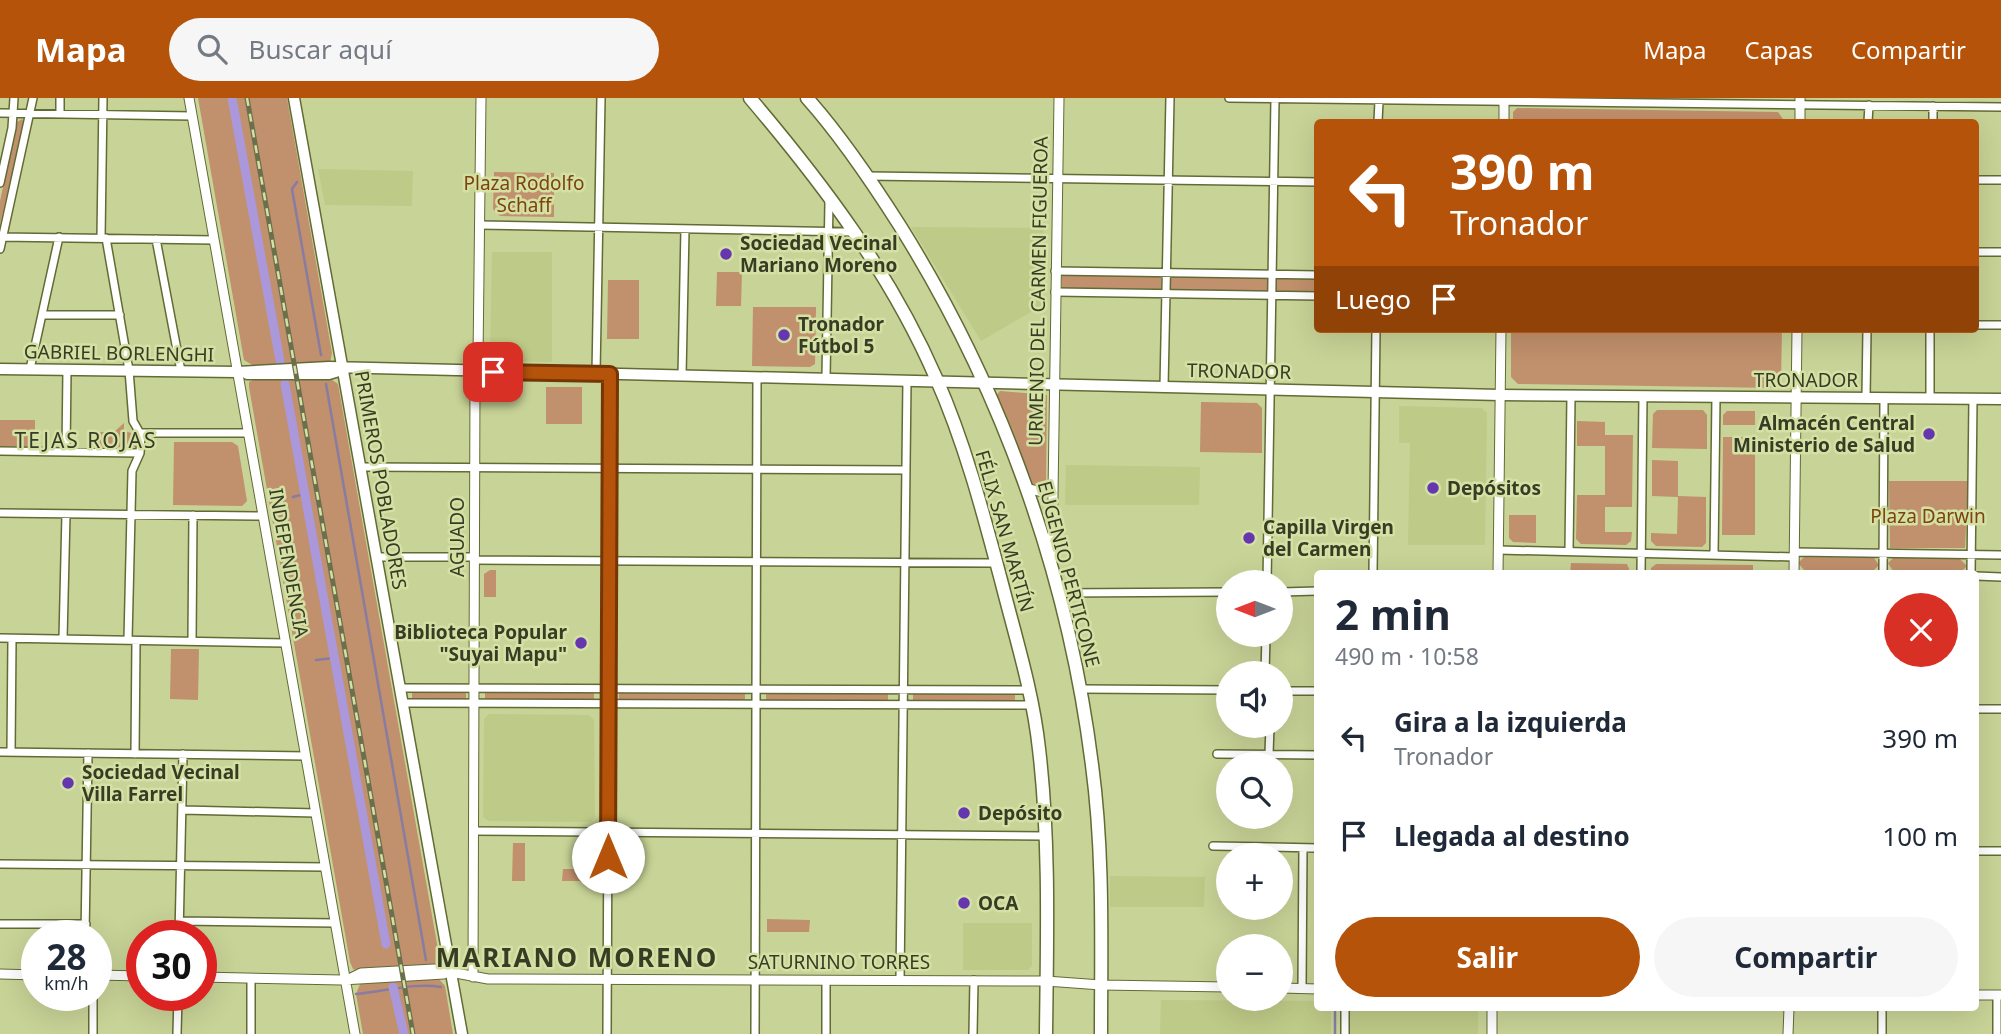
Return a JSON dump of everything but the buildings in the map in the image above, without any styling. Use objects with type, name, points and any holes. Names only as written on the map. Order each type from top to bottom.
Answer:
[{"type":"highway","name":"FÉLIX SAN MARTÍN","points":[[750,98],[829,195],[855,232],[906,317],[938,381],[996,563],[1030,690],[1041,770],[1046,1034]]},
{"type":"highway","name":"EUGENIO PERTICONE","points":[[807,98],[866,176],[948,305],[987,383],[1027,488],[1052,572],[1080,689],[1093,767],[1098,831],[1101,1034]]},
{"type":"main road","name":"PRIMEROS POBLADORES","points":[[294,98],[461,1034]]},
{"type":"main road","name":"GABRIEL BORLENGHI","points":[[0,369],[237,372],[271,368],[476,372]]},
{"type":"main road","name":"TRONADOR","points":[[476,372],[1500,395],[2001,399]]},
{"type":"street","points":[[0,183],[14,113],[14,98]]},
{"type":"street","points":[[0,249],[33,98]]},
{"type":"street","points":[[60,98],[60,114]]},
{"type":"street","points":[[103,98],[103,238],[130,370],[133,421],[140,433],[140,453],[131,471],[135,754]]},
{"type":"street","name":"INDEPENDENCIA","points":[[189,98],[335,923],[349,979],[355,1034]]},
{"type":"street","name":"AGUADO","points":[[473,976],[474,468],[481,98]]},
{"type":"street","points":[[596,374],[601,98]]},
{"type":"street","name":"URMENIO DEL CARMEN FIGUEROA","points":[[1052,572],[1059,98]]},
{"type":"street","points":[[1164,387],[1170,98]]},
{"type":"street","points":[[1229,98],[1379,101],[1716,100],[1933,106],[1984,102],[2001,107]]},
{"type":"street","points":[[1267,570],[1275,99]]},
{"type":"street","points":[[1504,100],[1504,119]]},
{"type":"street","points":[[1378,119],[1379,101]]},
{"type":"street","points":[[1800,101],[1800,119]]},
{"type":"street","points":[[1868,105],[1868,119]]},
{"type":"street","points":[[1933,106],[1933,119]]},
{"type":"street","points":[[0,113],[192,116]]},
{"type":"street","points":[[866,176],[1314,182]]},
{"type":"street","points":[[1979,180],[2001,180]]},
{"type":"street","points":[[826,379],[829,195]]},
{"type":"street","points":[[479,225],[855,232]]},
{"type":"street","points":[[682,376],[685,229]]},
{"type":"street","points":[[1,237],[214,240]]},
{"type":"street","points":[[30,369],[59,237]]},
{"type":"street","points":[[156,239],[181,371]]},
{"type":"street","points":[[1979,252],[2001,252]]},
{"type":"street","points":[[1055,271],[1314,275]]},
{"type":"street","points":[[1055,292],[1314,296]]},
{"type":"street","points":[[42,315],[120,316]]},
{"type":"street","points":[[1979,325],[2001,325]]},
{"type":"street","points":[[1373,570],[1376,333]]},
{"type":"street","points":[[1498,570],[1501,333]]},
{"type":"street","points":[[1794,570],[1797,333]]},
{"type":"street","points":[[1866,398],[1867,333]]},
{"type":"street","points":[[1930,333],[1930,398]]},
{"type":"street","points":[[65,452],[67,370]]},
{"type":"street","points":[[607,1034],[610,374]]},
{"type":"street","points":[[755,1034],[757,377]]},
{"type":"street","points":[[900,980],[906,380]]},
{"type":"street","points":[[1569,551],[1571,396]]},
{"type":"street","points":[[1641,570],[1643,396]]},
{"type":"street","points":[[1714,555],[1716,397]]},
{"type":"street","points":[[1883,570],[1884,398]]},
{"type":"street","points":[[1971,570],[1973,399]]},
{"type":"street","points":[[140,433],[248,433]]},
{"type":"street","points":[[0,452],[140,453]]},
{"type":"street","points":[[361,467],[905,470]]},
{"type":"street","points":[[1027,488],[1042,492],[1054,484]]},
{"type":"street","points":[[0,513],[263,516]]},
{"type":"street","points":[[63,639],[66,514]]},
{"type":"street","points":[[192,641],[193,516]]},
{"type":"street","points":[[1498,550],[1714,555],[2001,555]]},
{"type":"street","points":[[377,557],[996,563]]},
{"type":"street","points":[[1979,576],[2001,577]]},
{"type":"street","points":[[1293,592],[1314,591]]},
{"type":"street","points":[[1057,593],[1216,592]]},
{"type":"street","points":[[0,638],[285,643]]},
{"type":"street","points":[[11,752],[12,639]]},
{"type":"street","points":[[400,688],[1030,690]]},
{"type":"street","points":[[1080,689],[1216,690]]},
{"type":"street","points":[[1293,691],[1314,691]]},
{"type":"street","points":[[402,702],[1033,705]]},
{"type":"street","points":[[1979,709],[2001,709]]},
{"type":"street","points":[[0,752],[306,756]]},
{"type":"street","points":[[86,920],[88,753]]},
{"type":"street","points":[[180,920],[183,754]]},
{"type":"street","points":[[1293,754],[1314,755]]},
{"type":"street","points":[[182,810],[316,813]]},
{"type":"street","points":[[473,831],[1044,836]]},
{"type":"street","points":[[1213,846],[1314,848]]},
{"type":"street","points":[[1302,988],[1303,848]]},
{"type":"street","points":[[1979,851],[2001,851]]},
{"type":"street","points":[[0,864],[326,867]]},
{"type":"street","points":[[217,921],[335,923]]},
{"type":"street","points":[[0,924],[21,924]]},
{"type":"street","name":"SATURNINO TORRES","points":[[217,977],[349,979],[450,972],[473,976],[608,979],[974,980],[1216,987]]},
{"type":"street","points":[[0,974],[21,975]]},
{"type":"street","points":[[251,978],[251,1034]]},
{"type":"street","points":[[826,980],[826,1034]]},
{"type":"street","points":[[973,1034],[974,980]]},
{"type":"street","points":[[1293,988],[1314,989]]},
{"type":"street","points":[[1979,995],[1999,995],[1997,1034]]},
{"type":"street","points":[[93,1011],[93,1034]]},
{"type":"street","points":[[177,1034],[178,1011]]},
{"type":"street","points":[[1345,1011],[1345,1034]]},
{"type":"street","points":[[1492,1011],[1492,1034]]},
{"type":"street","points":[[1788,1011],[1788,1034]]},
{"type":"street","points":[[1882,1011],[1882,1034]]},
{"type":"shaded area","points":[[318,169],[413,171],[412,206],[325,205]]},
{"type":"shaded area","points":[[911,227],[1044,228],[1043,305],[981,341]]},
{"type":"shaded area","points":[[492,252],[552,252],[552,362],[495,361],[490,356]]},
{"type":"shaded area","points":[[1399,406],[1482,408],[1487,413],[1485,545],[1408,545],[1410,443],[1399,443]]},
{"type":"shaded area","points":[[1066,465],[1200,467],[1199,505],[1065,505]]},
{"type":"shaded area","points":[[489,714],[589,715],[594,720],[595,817],[590,822],[489,821],[483,817],[484,719]]},
{"type":"shaded area","points":[[1110,876],[1205,877],[1204,907],[1110,907]]},
{"type":"shaded area","points":[[963,923],[1032,923],[1032,966],[1028,970],[963,970]]},
{"type":"shaded area","points":[[1161,1000],[1216,1000],[1216,1011],[1293,1011],[1293,1001],[1314,1001],[1314,1011],[1331,1011],[1331,1034],[1160,1034]]},
{"type":"shaded area","points":[[1350,1011],[1478,1011],[1478,1034],[1350,1034]]},
{"type":"green space","points":[[198,98],[287,98],[332,353],[330,363],[254,366],[244,360]]},
{"type":"green space","points":[[1517,108],[1778,112],[1783,119],[1513,119],[1513,112]]},
{"type":"green space","points":[[22,119],[24,123],[0,224],[0,201],[17,122]]},
{"type":"green space","name":"Plaza Rodolfo Schaff","points":[[494,172],[554,173],[554,217],[500,216],[493,209]]},
{"type":"green space","points":[[717,272],[742,272],[741,306],[716,306]]},
{"type":"green space","points":[[1062,275],[1161,276],[1161,289],[1062,288]]},
{"type":"green space","points":[[1171,276],[1268,278],[1267,291],[1171,290]]},
{"type":"green space","points":[[1276,278],[1314,278],[1314,292],[1276,291]]},
{"type":"green space","points":[[608,280],[639,280],[639,339],[607,339]]},
{"type":"green space","name":"Tronador Fútbol 5","points":[[753,307],[816,307],[815,364],[810,367],[752,366]]},
{"type":"green space","points":[[1511,333],[1782,333],[1781,383],[1777,388],[1518,384],[1511,377]]},
{"type":"green space","points":[[328,377],[338,384],[439,955],[435,965],[359,971],[353,969],[350,962],[249,387],[249,382],[255,379]]},
{"type":"green space","points":[[546,387],[582,387],[582,424],[546,424]]},
{"type":"green space","points":[[1000,391],[1047,395],[1046,481],[1043,487],[1034,488],[1029,482],[996,396]]},
{"type":"green space","points":[[1201,402],[1257,403],[1262,408],[1262,453],[1200,452]]},
{"type":"green space","points":[[1657,410],[1703,410],[1707,415],[1707,449],[1652,448],[1653,414]]},
{"type":"green space","points":[[1727,411],[1755,411],[1755,425],[1723,425],[1723,415]]},
{"type":"green space","points":[[0,420],[35,420],[35,447],[0,446]]},
{"type":"green space","points":[[1577,421],[1605,422],[1605,435],[1633,435],[1632,507],[1605,507],[1605,532],[1632,532],[1631,541],[1626,545],[1581,544],[1576,539],[1577,495],[1605,495],[1605,446],[1577,446]]},
{"type":"green space","points":[[124,423],[124,431],[135,434],[135,447],[98,450],[98,432],[114,432]]},
{"type":"green space","points":[[1723,437],[1755,437],[1755,535],[1722,535]]},
{"type":"green space","points":[[174,442],[232,442],[238,446],[247,501],[242,506],[173,505]]},
{"type":"green space","points":[[1652,460],[1678,461],[1678,496],[1706,497],[1706,543],[1702,547],[1656,546],[1651,541],[1651,533],[1677,534],[1678,497],[1652,496]]},
{"type":"green space","name":"Plaza Darwin","points":[[1889,481],[1968,481],[1965,548],[1890,548]]},
{"type":"green space","points":[[1509,515],[1536,515],[1536,543],[1513,542],[1509,538]]},
{"type":"green space","points":[[1804,557],[1874,558],[1879,565],[1874,570],[1804,570],[1798,563]]},
{"type":"green space","points":[[1893,558],[1960,559],[1967,566],[1963,570],[1892,570],[1888,563]]},
{"type":"green space","points":[[1571,563],[1627,564],[1629,570],[1570,570]]},
{"type":"green space","points":[[1656,564],[1753,565],[1753,570],[1651,568]]},
{"type":"green space","points":[[496,570],[496,597],[484,597],[484,574]]},
{"type":"green space","points":[[171,649],[199,649],[198,700],[170,699]]},
{"type":"green space","points":[[412,692],[466,692],[466,699],[412,699]]},
{"type":"green space","points":[[485,693],[594,693],[594,699],[485,699]]},
{"type":"green space","points":[[619,693],[745,694],[745,700],[619,700]]},
{"type":"green space","points":[[913,693],[1015,694],[1015,701],[913,700]]},
{"type":"green space","points":[[766,694],[888,694],[888,701],[766,701]]},
{"type":"green space","points":[[513,843],[525,843],[525,881],[512,881]]},
{"type":"green space","points":[[563,869],[594,869],[594,881],[562,881]]},
{"type":"green space","points":[[767,919],[810,920],[809,932],[767,932]]},
{"type":"green space","points":[[439,979],[445,986],[453,1034],[363,1034],[356,994],[360,984]]},
{"type":"waterway","points":[[232,98],[280,361]]},
{"type":"waterway","points":[[297,182],[292,189],[321,355]]},
{"type":"waterway","points":[[285,384],[386,944]]},
{"type":"waterway","points":[[326,384],[426,960]]},
{"type":"waterway","points":[[293,497],[304,494]]},
{"type":"waterway","points":[[316,660],[334,658]]},
{"type":"waterway","points":[[356,994],[410,986],[441,987]]},
{"type":"waterway","points":[[393,987],[404,1034]]},
{"type":"waterway","points":[[1335,1011],[1335,1034]]},
{"type":"railway","points":[[247,98],[413,1034]]},
{"type":"place","name":"Sociedad Vecinal Mariano Moreno","points":[[726,254]]},
{"type":"place","name":"Tronador Fútbol 5","points":[[784,335]]},
{"type":"place","name":"Almacén Central Ministerio de Salud","points":[[1929,434]]},
{"type":"place","name":"Depósitos","points":[[1433,488]]},
{"type":"place","name":"Capilla Virgen del Carmen","points":[[1249,538]]},
{"type":"place","name":"Biblioteca Popular \"Suyai Mapu\"","points":[[581,643]]},
{"type":"place","name":"Sociedad Vecinal Villa Farrel","points":[[68,783]]},
{"type":"place","name":"Depósito","points":[[964,813]]},
{"type":"place","name":"OCA","points":[[964,903]]},
{"type":"district","name":"TEJAS ROJAS","points":[[86,440]]},
{"type":"district","name":"MARIANO MORENO","points":[[577,957]]},
{"type":"route","points":[[493,372],[610,374],[608,857]]}]
